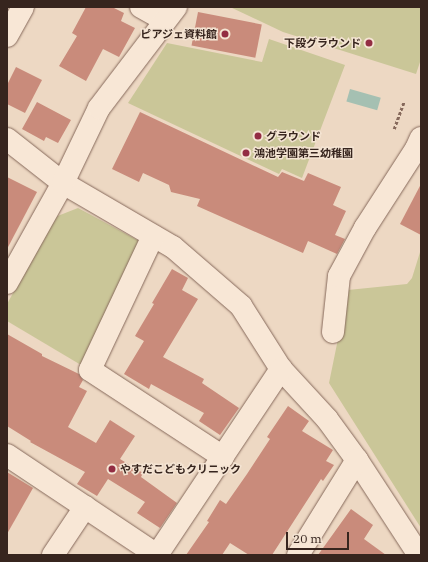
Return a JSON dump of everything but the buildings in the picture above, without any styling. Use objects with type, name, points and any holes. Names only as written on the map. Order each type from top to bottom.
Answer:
[{"type":"street","points":[[7,36],[24,7]]},
{"type":"street","points":[[7,283],[63,183],[99,108],[170,13],[141,7]]},
{"type":"street","points":[[333,332],[339,276],[365,228],[416,149],[421,138]]},
{"type":"street","points":[[7,139],[63,183],[173,247],[241,306],[281,369],[327,419],[357,460],[419,555]]},
{"type":"street","points":[[154,236],[90,370],[223,457]]},
{"type":"street","points":[[7,455],[157,555],[281,369]]},
{"type":"street","points":[[298,555],[357,460]]},
{"type":"street","points":[[53,555],[85,507]]},
{"type":"path","points":[[394,129],[404,102]]},
{"type":"shaded area","name":"下段グラウンド","points":[[230,7],[421,7],[421,59],[416,74],[283,32]]},
{"type":"shaded area","name":"グラウンド","points":[[269,39],[345,65],[302,178],[282,169],[279,174],[128,103],[167,43],[262,62]]},
{"type":"shaded area","points":[[350,89],[381,98],[377,110],[346,101]]},
{"type":"shaded area","points":[[78,208],[143,243],[81,365],[7,321],[7,304],[55,217]]},
{"type":"shaded area","points":[[421,249],[421,528],[329,383],[348,290],[407,284],[412,278]]},
{"type":"place","name":"ピアジェ資料館","points":[[225,34]]},
{"type":"place","name":"下段グラウンド","points":[[369,43]]},
{"type":"place","name":"グラウンド","points":[[258,136]]},
{"type":"place","name":"鴻池学園第三幼稚園","points":[[246,153]]},
{"type":"place","name":"やすだこどもクリニック","points":[[112,469]]}]
